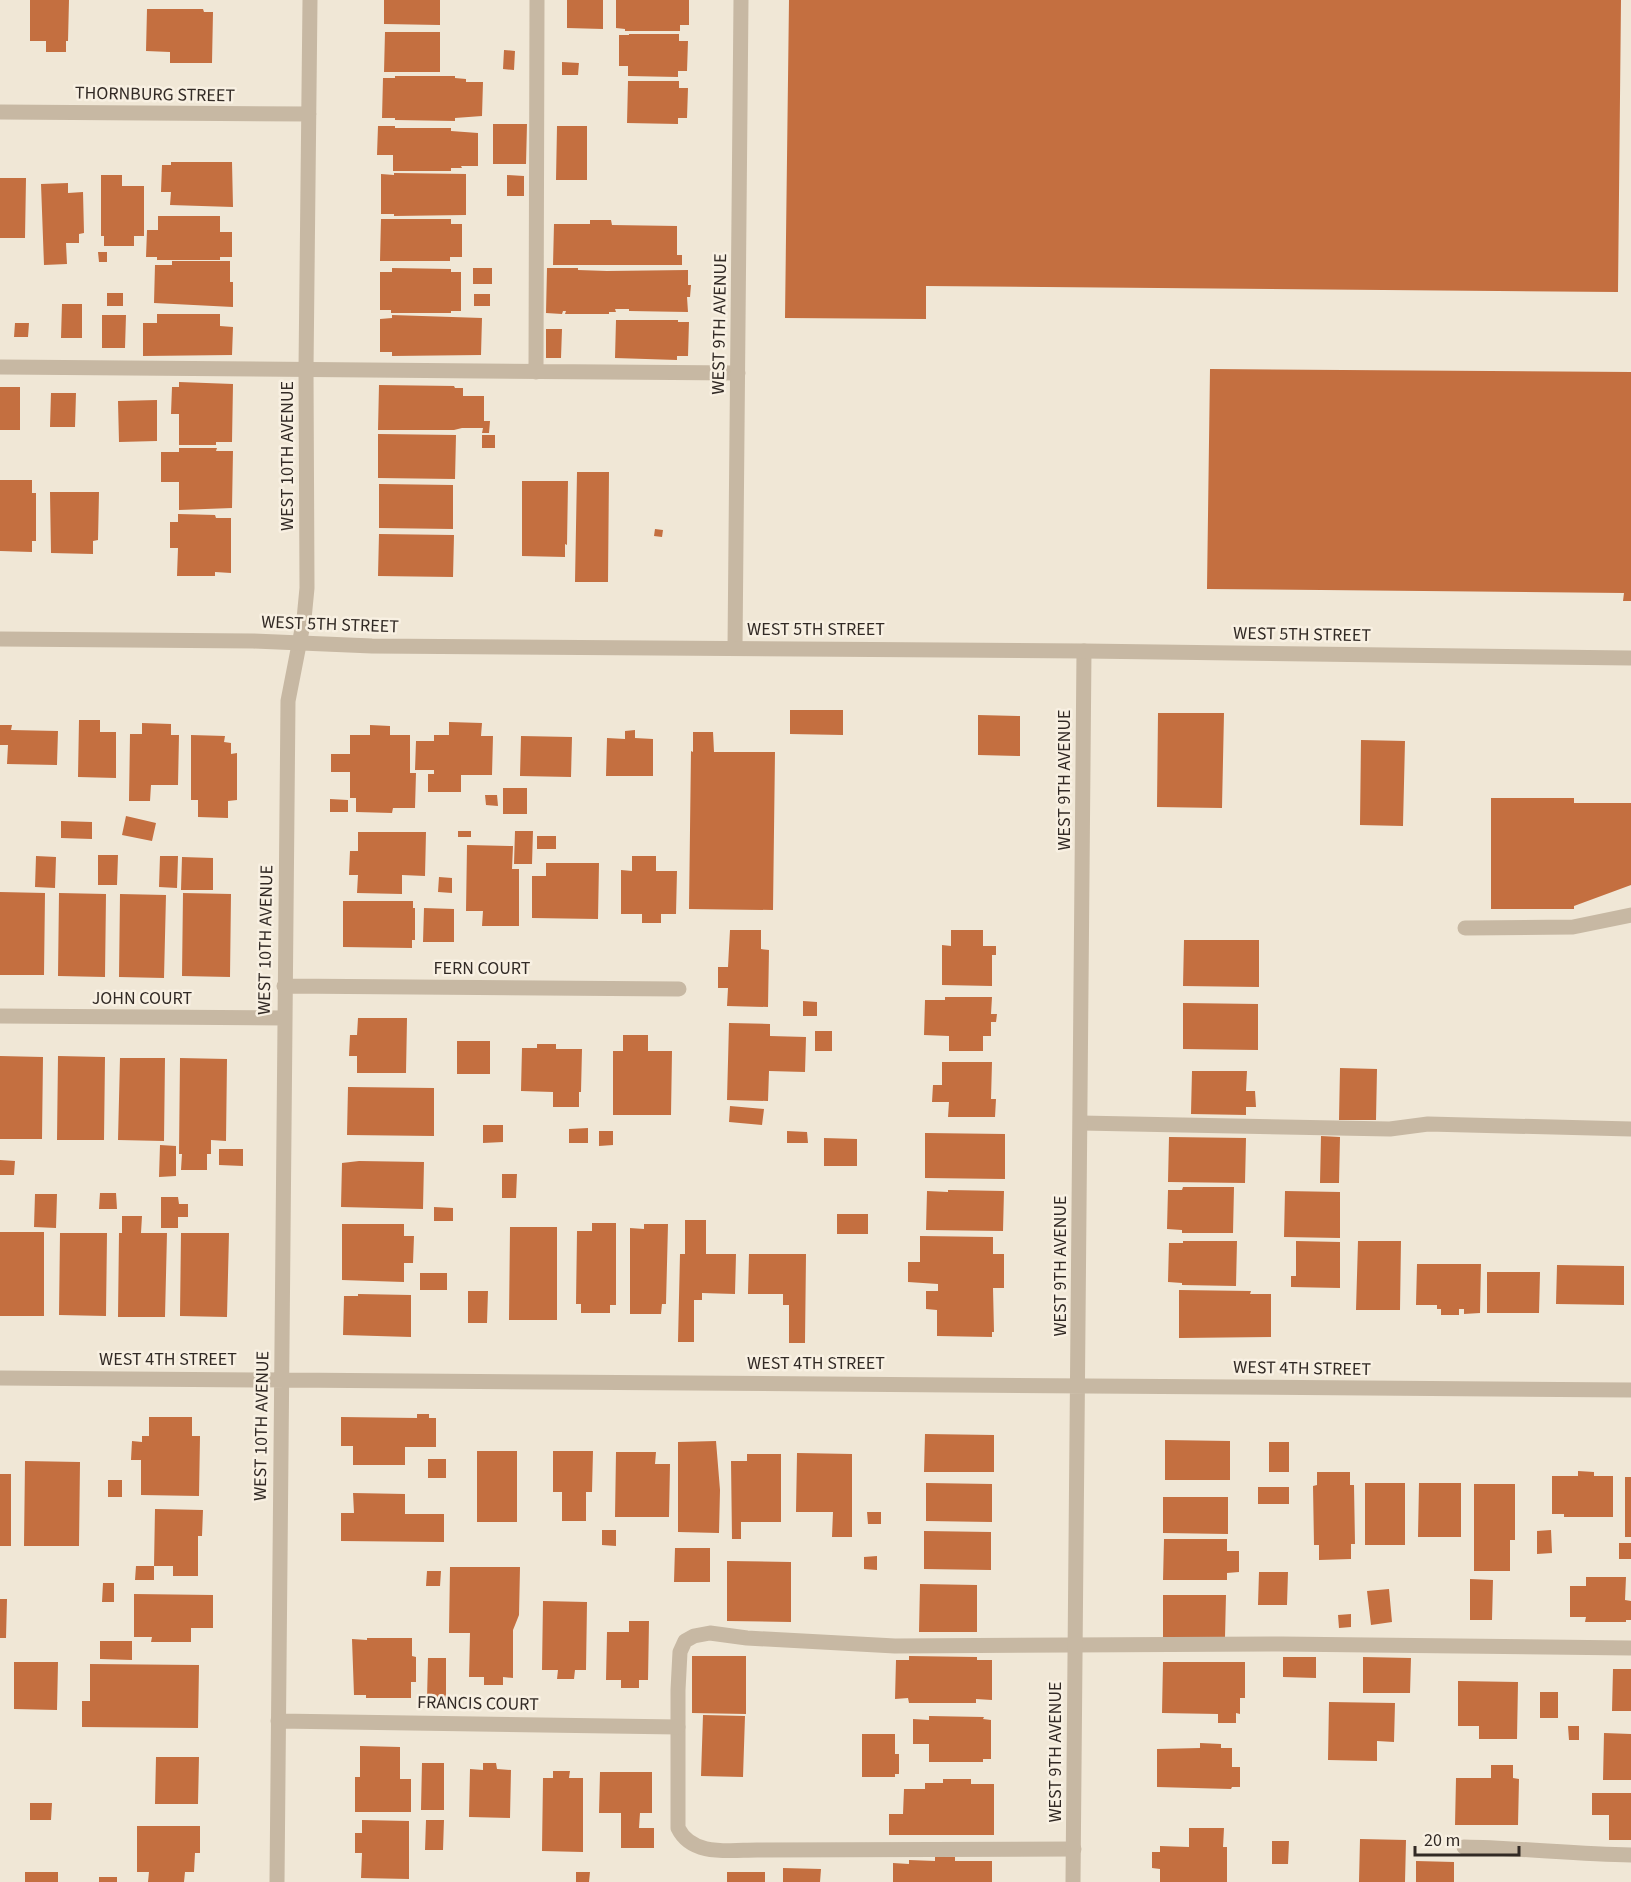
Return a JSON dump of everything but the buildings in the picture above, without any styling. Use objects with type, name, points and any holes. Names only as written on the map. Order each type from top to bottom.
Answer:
[{"type":"street","name":"WEST 10TH AVENUE","points":[[277,1882],[288,700],[307,588],[306,369],[310,0]]},
{"type":"street","points":[[536,372],[537,0]]},
{"type":"street","name":"WEST 9TH AVENUE","points":[[735,648],[741,0]]},
{"type":"street","name":"THORNBURG STREET","points":[[0,112],[309,114]]},
{"type":"street","points":[[0,368],[738,373]]},
{"type":"street","name":"WEST 5TH STREET","points":[[0,639],[384,646],[1631,658]]},
{"type":"street","name":"WEST 9TH AVENUE","points":[[1073,1882],[1084,651]]},
{"type":"street","points":[[1465,928],[1573,927],[1631,915]]},
{"type":"street","name":"FERN COURT","points":[[284,986],[679,989]]},
{"type":"street","name":"JOHN COURT","points":[[0,1016],[284,1018]]},
{"type":"street","points":[[1081,1123],[1390,1129],[1428,1124],[1631,1129]]},
{"type":"street","name":"WEST 4TH STREET","points":[[0,1378],[1631,1390]]},
{"type":"street","points":[[1074,1849],[711,1850],[695,1846],[683,1839],[678,1828],[680,1652],[685,1641],[693,1636],[710,1633],[747,1638],[895,1646],[1281,1644],[1631,1648]]},
{"type":"street","name":"FRANCIS COURT","points":[[278,1721],[678,1727]]},
{"type":"street","points":[[1464,1846],[1631,1855]]}]
